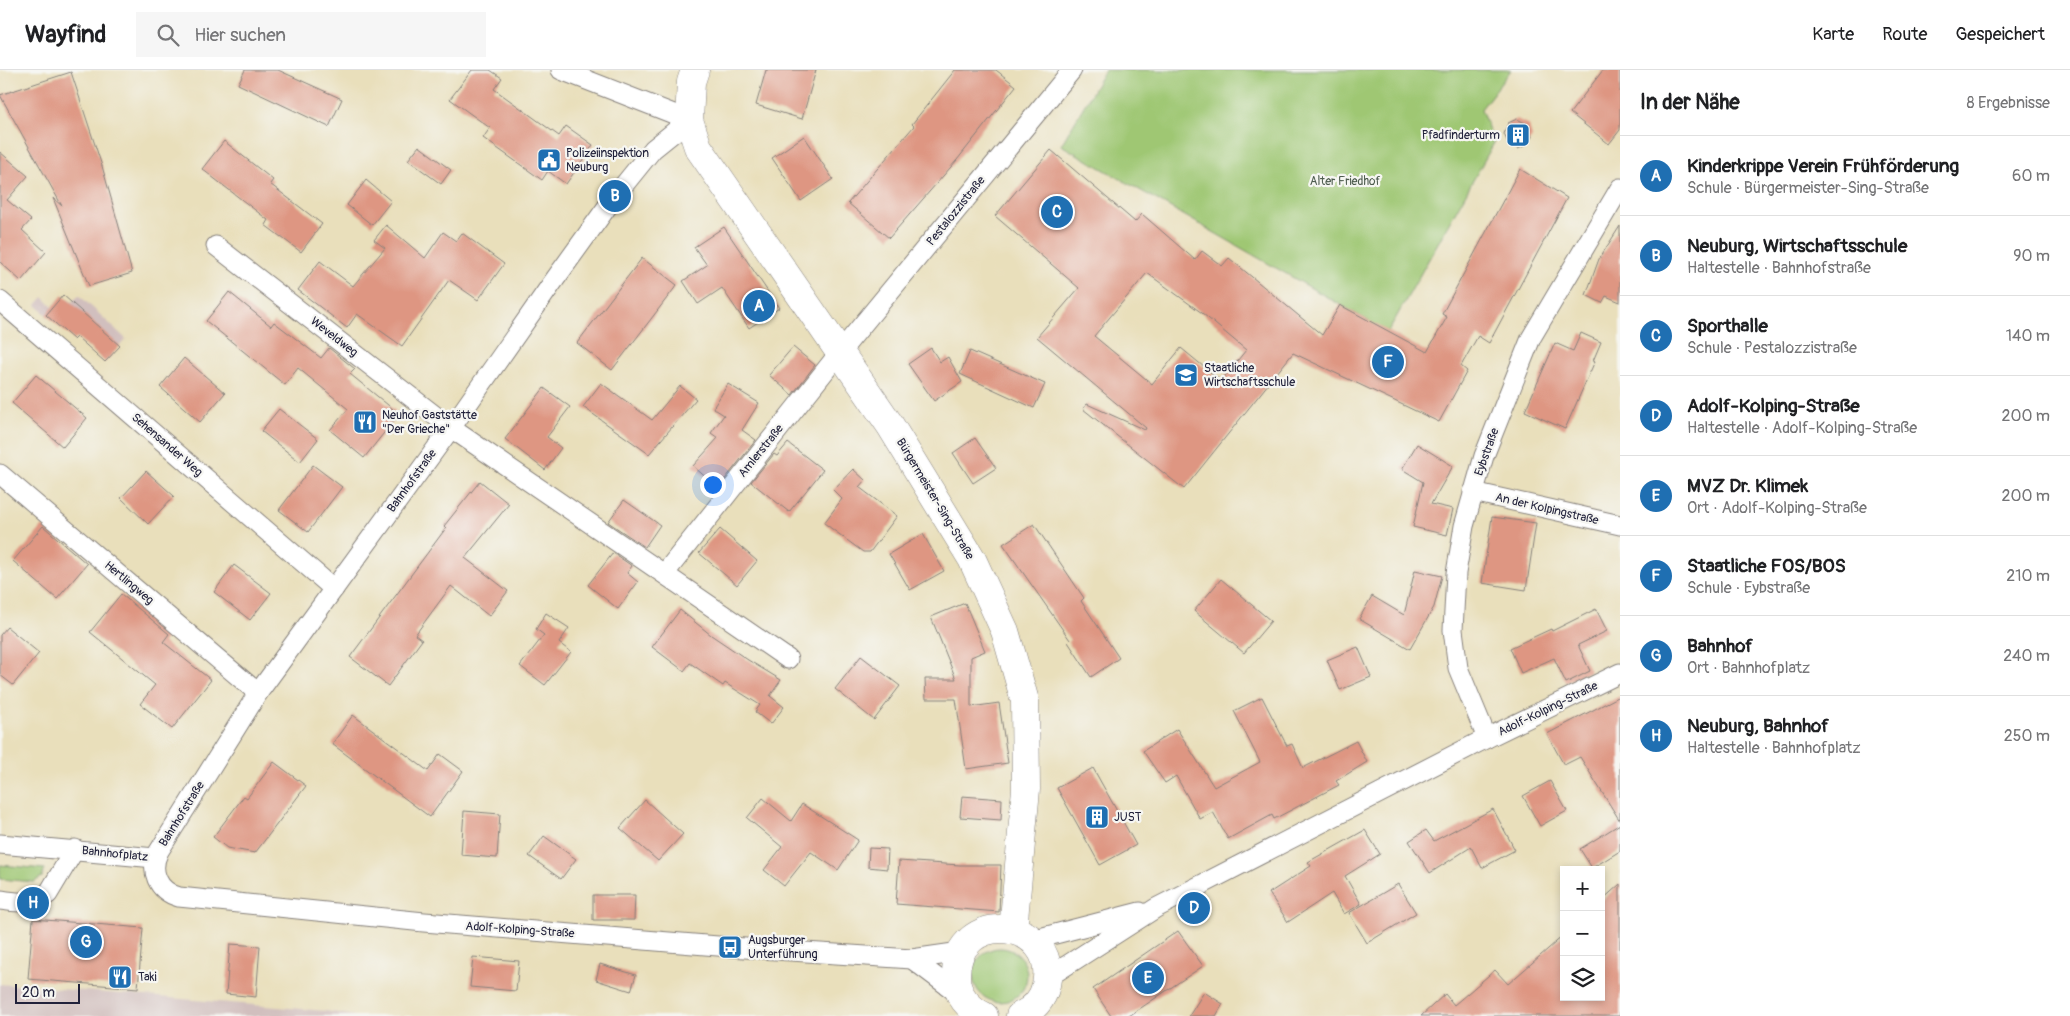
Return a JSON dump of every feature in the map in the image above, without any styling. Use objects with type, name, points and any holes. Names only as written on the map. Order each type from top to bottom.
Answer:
[{"type":"main road","points":[[689,120],[691,82],[695,70]]},
{"type":"main road","name":"Bürgermeister-Sing-Straße","points":[[689,120],[698,147],[890,425],[972,559],[1005,631],[1026,701],[1023,935]]},
{"type":"main road","points":[[984,1016],[968,1005],[960,995],[956,981],[956,966],[961,952],[966,945],[979,934],[996,929],[1023,935],[1044,957],[1047,978],[1041,998],[1034,1006],[1020,1016]]},
{"type":"street","points":[[562,70],[689,120]]},
{"type":"street","name":"Pestalozzistraße","points":[[840,352],[1072,70]]},
{"type":"street","name":"Bahnhofstraße","points":[[155,858],[258,693],[451,428],[615,196],[653,149],[689,120]]},
{"type":"street","name":"Eybstraße","points":[[1488,738],[1458,668],[1453,630],[1456,573],[1464,526],[1484,456],[1532,338],[1620,188]]},
{"type":"street","name":"Weveldweg","points":[[216,246],[451,428]]},
{"type":"street","name":"Sehensander Weg","points":[[0,301],[334,589]]},
{"type":"street","name":"Amlerstraße","points":[[664,573],[840,352]]},
{"type":"street","points":[[451,428],[788,658]]},
{"type":"street","name":"Hertlingweg","points":[[0,474],[258,693]]},
{"type":"street","name":"An der Kolpingstraße","points":[[1473,492],[1620,525]]},
{"type":"street","name":"Adolf-Kolping-Straße","points":[[1047,978],[1156,908],[1488,738],[1620,673]]},
{"type":"street","name":"Bahnhofplatz","points":[[0,844],[155,858]]},
{"type":"street","name":"Bahnhofplatz","points":[[0,900],[33,903],[41,900],[48,894],[75,850]]},
{"type":"street","name":"Adolf-Kolping-Straße","points":[[155,858],[155,874],[158,881],[167,892],[179,897],[424,922],[730,947],[912,959],[961,952]]},
{"type":"street","name":"Adolf-Kolping-Straße","points":[[1023,935],[1156,908]]},
{"type":"street","points":[[912,959],[960,995]]},
{"type":"shaded area","points":[[63,295],[72,302],[79,295],[126,339],[105,362],[77,337],[74,340],[36,305],[43,297],[53,307]]},
{"type":"shaded area","points":[[0,984],[326,1011],[355,1016],[0,1016]]},
{"type":"green space","name":"Alter Friedhof","points":[[1105,70],[1511,70],[1481,109],[1494,143],[1388,332],[1061,145]]},
{"type":"green space","points":[[0,865],[45,869],[42,877],[34,882],[0,879]]},
{"type":"green space","points":[[995,948],[1005,948],[1015,952],[1023,960],[1027,975],[1023,990],[1015,998],[1005,1002],[995,1002],[985,998],[977,990],[973,980],[973,970],[977,960],[985,952]]},
{"type":"building","points":[[245,70],[278,70],[342,99],[329,127],[238,84]]},
{"type":"building","points":[[472,70],[490,70],[502,78],[494,89],[559,136],[566,126],[593,145],[566,184],[548,171],[542,180],[483,138],[490,128],[450,99]]},
{"type":"building","points":[[766,70],[816,70],[802,119],[756,105]]},
{"type":"building","points":[[955,70],[996,70],[1016,86],[957,160],[889,238],[848,203],[914,126],[912,124]]},
{"type":"building","points":[[1603,70],[1620,70],[1620,130],[1609,144],[1570,113]]},
{"type":"building","points":[[71,72],[102,166],[132,273],[89,286],[53,198],[62,206],[0,95]]},
{"type":"building","name":"Pfadfinderturm","points":[[1517,119],[1529,125],[1532,137],[1526,145],[1518,149],[1508,143],[1504,134],[1508,123]]},
{"type":"building","points":[[804,136],[833,179],[801,201],[772,158]]},
{"type":"building","points":[[224,141],[273,180],[270,184],[322,224],[301,252],[265,225],[268,220],[202,169]]},
{"type":"building","points":[[419,146],[451,170],[441,184],[408,160]]},
{"type":"building","points":[[1051,150],[1135,222],[1142,214],[1195,260],[1202,251],[1222,266],[1229,258],[1322,335],[1340,305],[1427,352],[1447,317],[1442,314],[1520,169],[1567,198],[1489,343],[1478,336],[1461,366],[1467,371],[1439,422],[1293,353],[1184,489],[1083,409],[1087,404],[1145,430],[1146,428],[1037,337],[1079,288],[995,216]],"holes":[[[1147,273],[1202,313],[1246,350],[1221,381],[1181,348],[1152,384],[1094,336]]]},
{"type":"building","points":[[0,152],[28,176],[7,200],[31,220],[22,230],[46,252],[21,281],[0,262]]},
{"type":"building","points":[[366,180],[391,201],[372,225],[347,205]]},
{"type":"building","points":[[386,225],[425,258],[443,232],[456,241],[462,233],[504,264],[478,300],[449,280],[402,346],[357,314],[347,328],[298,290],[320,261],[353,286],[385,248],[374,240]]},
{"type":"building","points":[[1620,226],[1620,302],[1606,296],[1602,303],[1586,295],[1599,259]]},
{"type":"building","points":[[724,227],[779,308],[749,328],[722,288],[698,304],[683,281],[707,265],[694,247]]},
{"type":"building","points":[[642,258],[677,285],[612,370],[577,343]]},
{"type":"building","points":[[229,292],[271,326],[274,322],[321,358],[329,348],[355,369],[350,374],[399,414],[364,458],[330,430],[348,409],[298,368],[285,385],[206,321]]},
{"type":"building","points":[[63,295],[120,346],[105,362],[77,337],[74,340],[46,315]]},
{"type":"building","points":[[1581,333],[1601,342],[1593,361],[1595,361],[1565,429],[1525,411],[1555,343],[1573,351]]},
{"type":"building","points":[[793,347],[815,365],[792,395],[769,375]]},
{"type":"building","points":[[931,348],[940,362],[948,357],[962,382],[934,401],[908,364]]},
{"type":"building","points":[[970,351],[1045,384],[1034,408],[960,374]]},
{"type":"building","points":[[184,358],[225,393],[200,422],[160,387]]},
{"type":"building","points":[[36,375],[87,418],[63,447],[12,403]]},
{"type":"building","points":[[601,383],[652,420],[680,386],[696,399],[649,454],[583,407]]},
{"type":"building","points":[[728,384],[759,403],[742,430],[756,440],[718,488],[693,466],[718,438],[711,433],[724,415],[713,408]]},
{"type":"building","points":[[544,388],[570,407],[547,437],[561,448],[545,470],[505,439]]},
{"type":"building","points":[[279,409],[318,439],[300,462],[261,431]]},
{"type":"building","points":[[975,438],[996,468],[973,483],[953,453]]},
{"type":"building","points":[[788,443],[823,470],[789,512],[751,482],[774,454],[777,456]]},
{"type":"building","points":[[1417,444],[1453,466],[1431,504],[1453,509],[1447,535],[1413,527],[1423,482],[1402,469]]},
{"type":"building","points":[[313,465],[342,487],[308,532],[279,510]]},
{"type":"building","points":[[853,469],[865,480],[859,487],[897,516],[870,552],[863,552],[824,523],[842,499],[833,490]]},
{"type":"building","points":[[146,471],[174,496],[148,524],[121,498]]},
{"type":"building","points":[[480,481],[509,504],[465,558],[508,591],[489,616],[451,586],[415,635],[422,640],[388,686],[350,657],[446,528],[444,526]]},
{"type":"building","points":[[624,500],[660,525],[645,547],[608,522]]},
{"type":"building","points":[[1492,517],[1536,523],[1526,590],[1482,583]]},
{"type":"building","points":[[1034,524],[1084,598],[1081,601],[1119,658],[1091,677],[1068,642],[1070,640],[1003,544]]},
{"type":"building","points":[[43,526],[87,564],[57,599],[13,561]]},
{"type":"building","points":[[720,529],[757,561],[737,585],[699,553]]},
{"type":"building","points":[[923,534],[944,571],[910,590],[889,554]]},
{"type":"building","points":[[613,553],[632,566],[627,573],[638,582],[618,609],[588,585]]},
{"type":"building","points":[[234,565],[271,593],[250,620],[214,592]]},
{"type":"building","points":[[1415,570],[1442,576],[1434,607],[1410,649],[1359,619],[1372,596],[1404,615]]},
{"type":"building","points":[[1221,579],[1271,621],[1244,653],[1194,611]]},
{"type":"building","points":[[121,594],[169,634],[163,642],[211,680],[172,729],[140,704],[155,685],[90,632]]},
{"type":"building","points":[[965,603],[985,651],[971,657],[971,707],[999,703],[1008,763],[966,769],[956,699],[926,699],[925,679],[956,679],[931,617]]},
{"type":"building","points":[[1596,609],[1607,631],[1578,645],[1590,671],[1566,683],[1554,658],[1521,673],[1510,648],[1551,629],[1552,631]]},
{"type":"building","points":[[680,610],[711,635],[781,680],[770,696],[784,707],[771,724],[755,712],[760,705],[725,683],[723,686],[690,663],[684,671],[652,647]]},
{"type":"building","points":[[546,613],[569,628],[559,643],[571,652],[545,685],[520,666],[544,635],[536,629]]},
{"type":"building","points":[[7,627],[39,653],[13,685],[0,675],[0,635]]},
{"type":"building","points":[[1358,647],[1371,677],[1340,690],[1327,660]]},
{"type":"building","points":[[861,656],[900,686],[874,720],[835,689]]},
{"type":"building","points":[[1620,696],[1620,821],[1580,757],[1564,765],[1547,734]]},
{"type":"building","points":[[1262,697],[1287,746],[1292,744],[1303,768],[1356,741],[1367,762],[1336,781],[1339,785],[1274,819],[1272,815],[1228,839],[1213,812],[1200,819],[1176,776],[1165,783],[1143,751],[1177,729],[1214,787],[1260,762],[1234,711]]},
{"type":"building","points":[[353,715],[428,771],[440,754],[463,771],[430,817],[332,744]]},
{"type":"building","points":[[274,762],[306,786],[255,853],[227,848],[213,837],[244,796],[247,798]]},
{"type":"building","name":"JUST","points":[[1093,768],[1136,845],[1100,865],[1057,788]]},
{"type":"building","points":[[1550,781],[1567,811],[1540,826],[1523,796]]},
{"type":"building","points":[[962,796],[1002,799],[1001,820],[960,817]]},
{"type":"building","points":[[763,798],[791,821],[802,804],[858,840],[838,870],[811,852],[784,886],[764,870],[782,847],[747,818]]},
{"type":"building","points":[[645,800],[683,834],[658,861],[620,828]]},
{"type":"building","points":[[1493,809],[1515,850],[1482,868],[1471,847],[1430,873],[1409,841],[1426,830],[1434,841]]},
{"type":"building","points":[[464,811],[500,814],[497,858],[461,855]]},
{"type":"building","points":[[1620,824],[1620,851],[1595,866],[1591,866],[1580,849]]},
{"type":"building","points":[[1365,830],[1380,854],[1345,876],[1361,904],[1344,914],[1332,893],[1288,922],[1269,893],[1311,866],[1308,862]]},
{"type":"building","points":[[544,836],[576,859],[561,879],[529,856]]},
{"type":"building","points":[[869,848],[888,849],[887,869],[868,867]]},
{"type":"building","points":[[899,861],[960,865],[1001,865],[999,912],[896,904]]},
{"type":"building","points":[[1398,884],[1416,913],[1367,943],[1349,913]]},
{"type":"building","points":[[1620,884],[1620,1016],[1421,1016],[1445,994],[1454,1005],[1495,970],[1508,984],[1560,938],[1560,1001],[1605,1001],[1605,897]]},
{"type":"building","points":[[593,895],[635,895],[634,920],[593,920]]},
{"type":"building","points":[[33,919],[143,928],[138,988],[28,979]]},
{"type":"building","points":[[1178,931],[1203,966],[1129,1016],[1111,1016],[1093,989]]},
{"type":"building","points":[[230,944],[260,946],[256,997],[226,994]]},
{"type":"building","points":[[473,957],[519,961],[516,991],[470,987]]},
{"type":"building","points":[[600,964],[636,975],[631,991],[596,980]]},
{"type":"building","points":[[1204,992],[1223,1004],[1216,1016],[1189,1016]]},
{"type":"place","name":"Pfadfinderturm","points":[[1518,135]]},
{"type":"place","name":"Polizeiinspektion Neuburg","points":[[549,160]]},
{"type":"place","name":"Neuburg, Wirtschaftsschule","points":[[615,196]]},
{"type":"place","name":"Sporthalle","points":[[1057,212]]},
{"type":"place","name":"Kinderkrippe Verein Frühförderung","points":[[759,306]]},
{"type":"place","name":"Staatliche FOS/BOS","points":[[1388,362]]},
{"type":"place","name":"Staatliche Wirtschaftsschule","points":[[1186,375]]},
{"type":"place","name":"Neuhof Gaststätte \"Der Grieche\"","points":[[365,422]]},
{"type":"place","name":"JUST","points":[[1097,817]]},
{"type":"place","name":"Neuburg, Bahnhof","points":[[33,903]]},
{"type":"place","name":"Adolf-Kolping-Straße","points":[[1194,908]]},
{"type":"place","name":"Bahnhof","points":[[86,942]]},
{"type":"place","name":"Augsburger Unterführung","points":[[730,947]]},
{"type":"place","name":"Taki","points":[[120,977]]},
{"type":"place","name":"MVZ Dr. Klimek","points":[[1148,978]]}]
